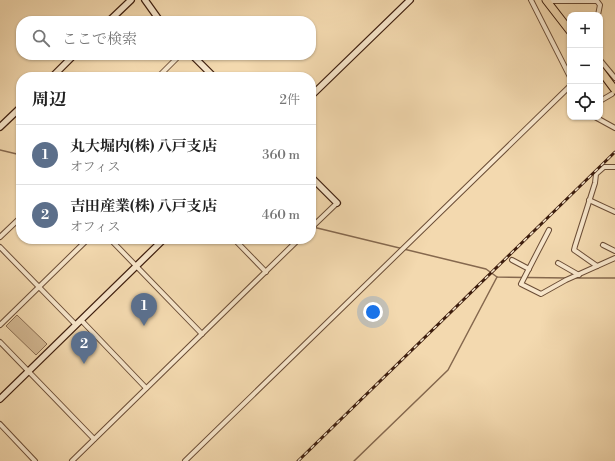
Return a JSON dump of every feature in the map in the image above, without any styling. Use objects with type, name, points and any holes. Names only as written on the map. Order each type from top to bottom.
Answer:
[{"type":"highway","points":[[546,1],[567,27]]},
{"type":"highway","points":[[603,75],[613,92]]},
{"type":"street","points":[[114,16],[131,0]]},
{"type":"street","points":[[145,0],[156,16]]},
{"type":"street","points":[[316,91],[410,0]]},
{"type":"street","points":[[530,0],[567,71]]},
{"type":"street","points":[[546,1],[597,1],[600,5],[599,12]]},
{"type":"street","points":[[57,72],[69,60]]},
{"type":"street","points":[[163,72],[175,60]]},
{"type":"street","points":[[197,60],[209,72]]},
{"type":"street","points":[[603,64],[615,78]]},
{"type":"street","points":[[185,461],[567,89]]},
{"type":"street","points":[[603,99],[613,92]]},
{"type":"street","points":[[0,128],[16,112]]},
{"type":"street","points":[[600,120],[615,128]]},
{"type":"street","points":[[597,266],[574,250],[576,238],[590,200],[597,172],[604,167],[615,167]]},
{"type":"street","points":[[316,182],[336,203],[316,223]]},
{"type":"street","points":[[590,200],[615,212]]},
{"type":"street","points":[[0,237],[16,222]]},
{"type":"street","points":[[549,230],[521,284],[541,294],[614,258]]},
{"type":"street","points":[[0,325],[83,244]]},
{"type":"street","points":[[115,244],[202,334]]},
{"type":"street","points":[[0,400],[159,244]]},
{"type":"street","points":[[239,244],[266,272]]},
{"type":"street","points":[[72,461],[294,244]]},
{"type":"street","points":[[603,245],[615,251]]},
{"type":"street","points":[[0,247],[76,325]]},
{"type":"street","points":[[512,260],[529,269]]},
{"type":"street","points":[[558,263],[579,275]]},
{"type":"street","points":[[81,320],[146,388]]},
{"type":"street","points":[[0,342],[94,439]]},
{"type":"street","points":[[0,424],[35,461]]},
{"type":"shaded area","points":[[17,315],[47,344],[36,355],[6,326]]},
{"type":"waterway","points":[[0,150],[16,154]]},
{"type":"waterway","points":[[316,228],[486,269],[497,277],[567,278]]},
{"type":"waterway","points":[[354,461],[448,370],[497,277]]},
{"type":"waterway","points":[[575,278],[615,278]]},
{"type":"railway","points":[[298,461],[615,152]]},
{"type":"place","name":"丸大堀内(株) 八戸支店","points":[[144,326]]},
{"type":"place","name":"吉田産業(株) 八戸支店","points":[[84,364]]}]
